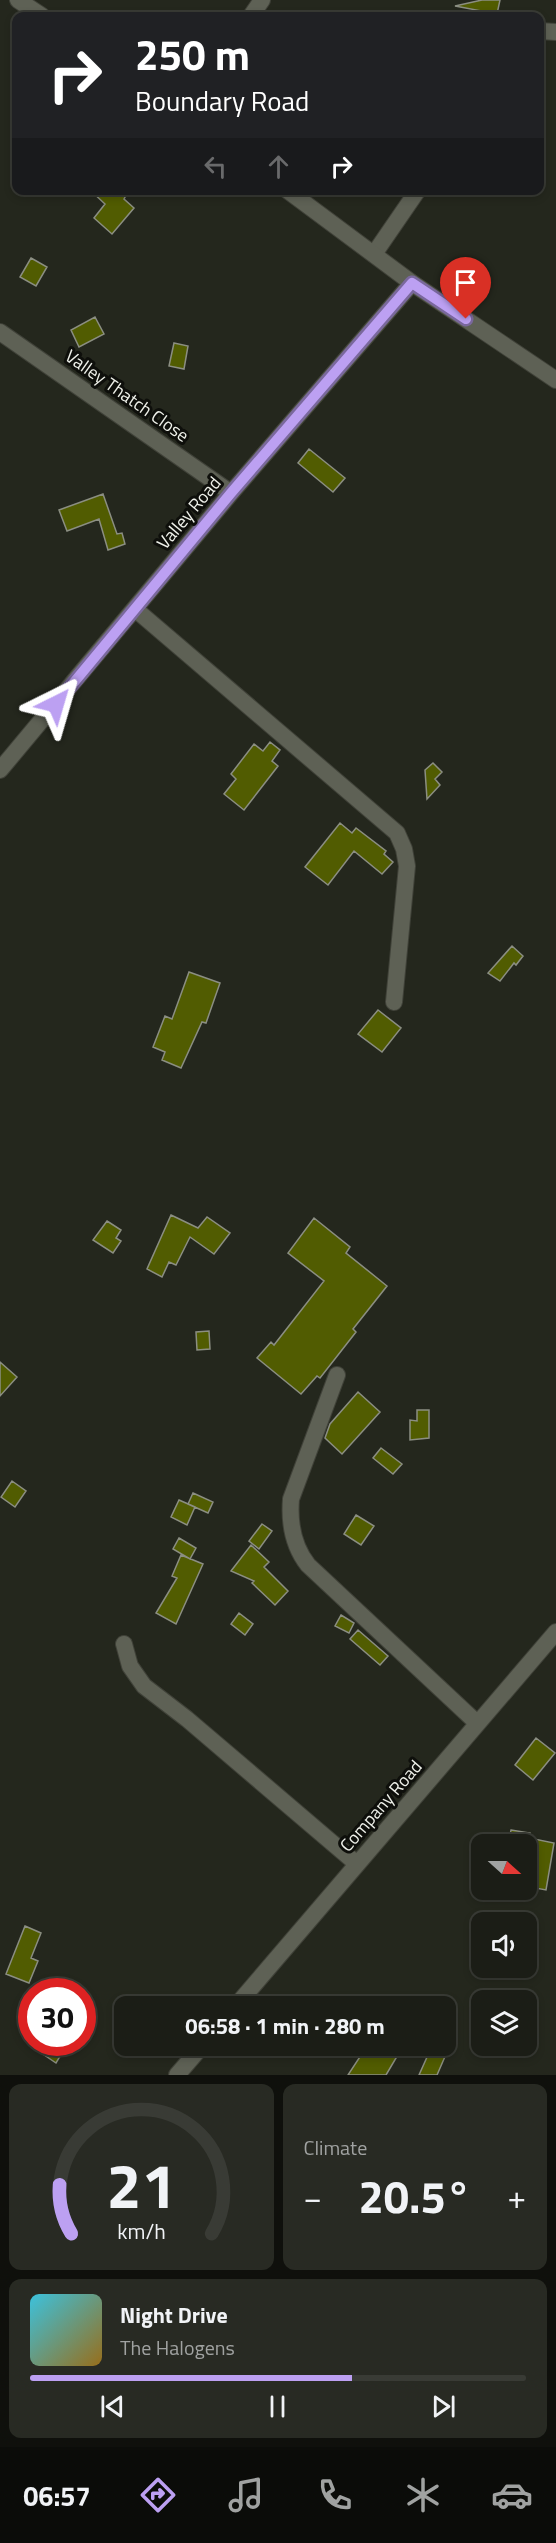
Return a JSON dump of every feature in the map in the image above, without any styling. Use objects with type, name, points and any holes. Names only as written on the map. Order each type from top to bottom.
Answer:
[{"type":"street","points":[[18,0],[36,12]]},
{"type":"street","points":[[294,195],[412,283],[556,380]]},
{"type":"street","points":[[374,254],[415,195]]},
{"type":"street","name":"Valley Road","points":[[0,770],[231,493],[412,283]]},
{"type":"street","name":"Valley Thatch Close","points":[[0,332],[231,493]]},
{"type":"street","points":[[135,609],[397,833],[404,849],[407,866],[394,1002]]},
{"type":"street","points":[[337,1375],[291,1499],[290,1514],[297,1549],[308,1565],[477,1723]]},
{"type":"street","name":"Company Road","points":[[244,1996],[556,1632]]},
{"type":"street","points":[[124,1644],[130,1666],[144,1686],[187,1719],[357,1864]]},
{"type":"street","points":[[177,2075],[193,2056]]},
{"type":"building","points":[[482,0],[500,0],[497,12],[455,6]]},
{"type":"building","points":[[95,195],[126,195],[124,199],[134,208],[112,234],[94,218],[105,204]]},
{"type":"building","points":[[31,258],[47,267],[36,286],[20,277]]},
{"type":"building","points":[[95,317],[104,334],[79,347],[71,330]]},
{"type":"building","points":[[174,343],[188,346],[184,369],[169,366]]},
{"type":"building","points":[[309,449],[345,478],[333,492],[298,463]]},
{"type":"building","points":[[103,494],[117,534],[122,533],[125,544],[108,550],[99,519],[67,531],[59,510]]},
{"type":"building","points":[[270,742],[280,750],[272,761],[278,766],[244,810],[224,794],[236,779],[231,774],[254,744],[263,751]]},
{"type":"building","points":[[433,763],[442,772],[435,779],[440,785],[427,799],[425,770]]},
{"type":"building","points":[[340,823],[352,833],[356,828],[386,851],[384,854],[393,862],[382,874],[354,851],[328,885],[305,867]]},
{"type":"building","points":[[512,946],[523,956],[516,965],[514,963],[500,981],[488,973]]},
{"type":"building","points":[[189,972],[220,983],[206,1023],[202,1022],[181,1068],[162,1060],[165,1052],[153,1047],[165,1016],[172,1019]]},
{"type":"building","points":[[378,1010],[401,1028],[382,1052],[358,1034]]},
{"type":"building","points":[[171,1215],[198,1228],[207,1217],[230,1233],[214,1254],[190,1237],[176,1265],[169,1262],[162,1277],[147,1269]]},
{"type":"building","points":[[314,1218],[350,1247],[346,1253],[387,1286],[353,1329],[356,1332],[320,1378],[317,1376],[301,1394],[257,1358],[271,1342],[274,1345],[324,1281],[288,1253]]},
{"type":"building","points":[[107,1221],[121,1230],[116,1238],[121,1241],[113,1253],[93,1240]]},
{"type":"building","points":[[209,1331],[210,1349],[197,1350],[196,1332]]},
{"type":"building","points":[[0,1362],[17,1377],[0,1396]]},
{"type":"building","points":[[358,1392],[380,1412],[342,1454],[325,1438],[330,1424]]},
{"type":"building","points":[[417,1410],[429,1410],[429,1438],[410,1440],[410,1420],[417,1421]]},
{"type":"building","points":[[381,1448],[402,1464],[393,1474],[373,1458]]},
{"type":"building","points":[[12,1481],[26,1491],[15,1507],[1,1497]]},
{"type":"building","points":[[193,1493],[213,1502],[208,1513],[188,1504]]},
{"type":"building","points":[[179,1500],[195,1507],[187,1525],[171,1517]]},
{"type":"building","points":[[356,1515],[374,1526],[361,1545],[344,1534]]},
{"type":"building","points":[[262,1524],[272,1531],[259,1549],[249,1541]]},
{"type":"building","points":[[179,1538],[196,1548],[190,1559],[173,1549]]},
{"type":"building","points":[[251,1545],[269,1562],[264,1567],[288,1591],[275,1605],[252,1583],[254,1581],[231,1571]]},
{"type":"building","points":[[181,1555],[203,1564],[176,1624],[156,1613],[177,1578],[172,1576]]},
{"type":"building","points":[[239,1613],[253,1624],[245,1635],[231,1624]]},
{"type":"building","points":[[341,1615],[354,1623],[349,1633],[335,1626]]},
{"type":"building","points":[[358,1630],[388,1656],[380,1665],[350,1639]]},
{"type":"building","points":[[536,1738],[555,1753],[533,1780],[515,1765]]},
{"type":"building","points":[[511,1830],[530,1833],[530,1834],[510,1834]]},
{"type":"building","points":[[537,1840],[554,1843],[546,1890],[537,1888]]},
{"type":"building","points":[[25,1926],[41,1933],[31,1958],[38,1961],[31,1978],[18,1979],[6,1974]]},
{"type":"building","points":[[46,2056],[60,2056],[56,2063]]},
{"type":"building","points":[[360,2056],[397,2056],[386,2075],[348,2075]]},
{"type":"building","points":[[428,2056],[445,2056],[437,2075],[419,2075]]},
{"type":"route","points":[[56,704],[231,493],[412,283],[466,319]]}]
